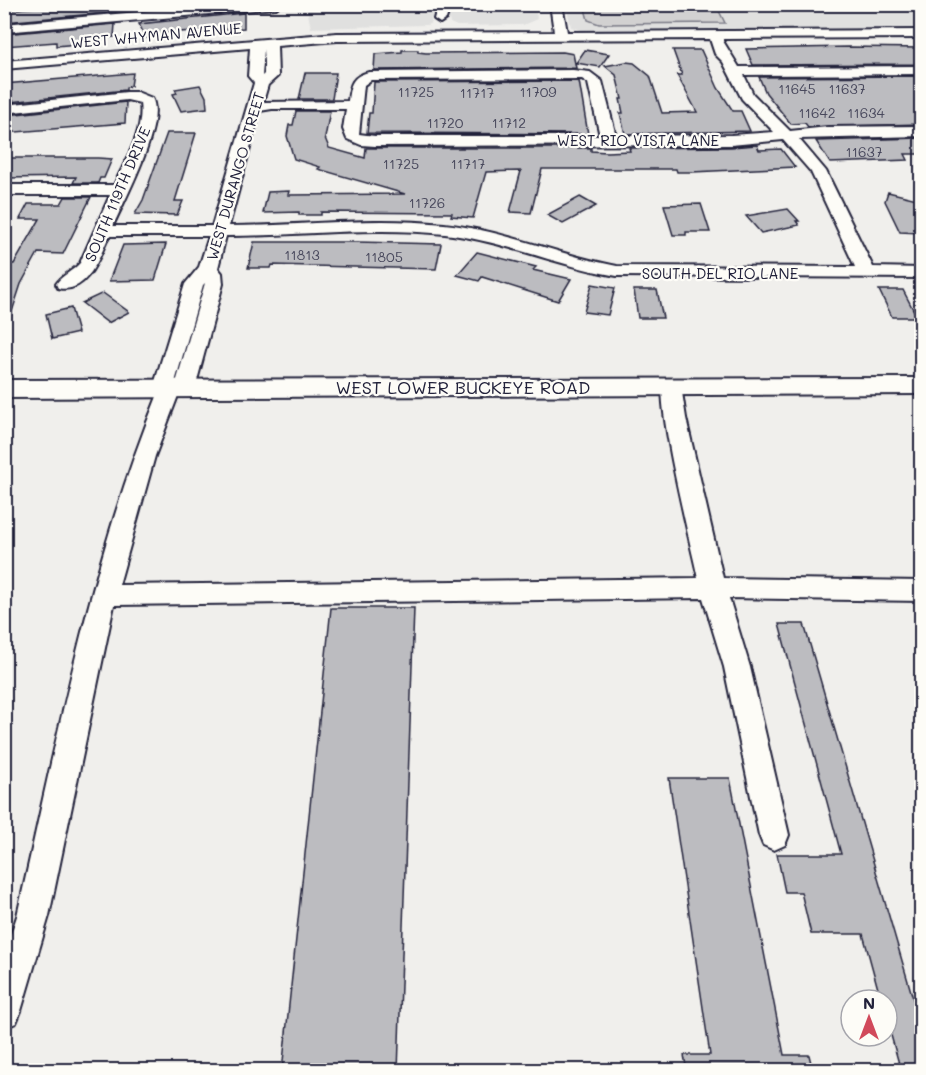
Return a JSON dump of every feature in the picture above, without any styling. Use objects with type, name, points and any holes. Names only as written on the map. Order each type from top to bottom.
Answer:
[{"type":"main road","name":"WEST LOWER BUCKEYE ROAD","points":[[4,390],[921,386]]},
{"type":"street","points":[[4,27],[133,11],[276,4]]},
{"type":"street","points":[[556,4],[561,36]]},
{"type":"street","points":[[440,19],[443,7],[446,6],[491,5]]},
{"type":"street","name":"WEST WHYMAN AVENUE","points":[[4,65],[349,36],[921,34]]},
{"type":"street","points":[[718,35],[716,41],[722,54],[731,65],[747,96],[808,158],[821,177],[867,273]]},
{"type":"street","name":"WEST DURANGO STREET","points":[[4,1011],[33,916],[103,595],[144,456],[173,388],[194,284],[208,269],[261,83],[269,78],[272,68],[271,47],[264,42]]},
{"type":"street","points":[[731,65],[921,70]]},
{"type":"street","points":[[255,108],[271,110],[354,107],[357,85],[364,78],[380,75],[562,74],[590,77],[596,84],[609,141]]},
{"type":"street","name":"SOUTH 119TH DRIVE","points":[[4,109],[127,96],[142,98],[148,103],[149,122],[84,270],[65,284]]},
{"type":"street","name":"WEST RIO VISTA LANE","points":[[354,107],[351,133],[355,139],[375,141],[731,140],[840,131],[921,131]]},
{"type":"street","points":[[4,190],[120,190]]},
{"type":"street","name":"SOUTH DEL RIO LANE","points":[[103,228],[220,228],[271,231],[283,228],[436,228],[526,240],[589,267],[617,272],[921,273]]},
{"type":"street","points":[[671,387],[675,418],[712,588],[737,667],[774,835]]},
{"type":"street","points":[[103,595],[712,588],[921,591]]},
{"type":"shaded area","points":[[313,4],[535,4],[537,19],[523,25],[457,26],[450,23],[449,19],[431,19],[431,23],[427,25],[311,28],[307,9],[314,8]]},
{"type":"shaded area","points":[[566,5],[921,5],[921,30],[584,31],[571,27]]},
{"type":"shaded area","points":[[584,5],[716,5],[725,23],[599,24],[588,20]]},
{"type":"building","points":[[70,4],[117,4],[116,12],[4,22],[4,10]]},
{"type":"building","points":[[244,13],[244,28],[163,33],[163,36],[146,38],[139,24]]},
{"type":"building","points":[[115,24],[114,37],[78,40],[78,44],[56,46],[56,42],[4,46],[4,34]]},
{"type":"building","points":[[921,48],[921,64],[753,65],[746,49]]},
{"type":"building","points":[[402,50],[418,50],[418,52],[426,53],[563,52],[573,54],[576,68],[374,70],[375,54],[402,52]]},
{"type":"building","points":[[585,50],[609,54],[600,67],[576,63]]},
{"type":"building","points":[[673,50],[701,50],[718,88],[733,111],[741,111],[750,131],[625,134],[620,113],[623,113],[620,99],[622,99],[616,75],[605,66],[626,62],[634,63],[650,76],[662,113],[697,112],[677,75],[682,75]]},
{"type":"building","points":[[133,73],[131,86],[126,87],[126,90],[9,102],[9,100],[4,100],[4,84]]},
{"type":"building","points":[[305,73],[336,73],[332,99],[299,99]]},
{"type":"building","points":[[921,76],[921,124],[808,127],[805,123],[791,124],[766,93],[759,77]]},
{"type":"building","points":[[579,81],[588,134],[367,133],[369,113],[372,113],[374,82]]},
{"type":"building","points":[[200,85],[206,97],[207,108],[181,111],[173,94],[177,93],[175,89]]},
{"type":"building","points":[[126,102],[125,123],[4,133],[7,115]]},
{"type":"building","points":[[296,111],[330,111],[325,138],[329,148],[365,158],[366,148],[591,148],[591,151],[607,152],[630,151],[629,148],[757,145],[759,150],[781,149],[795,167],[692,172],[677,172],[676,169],[542,169],[531,213],[510,212],[521,171],[486,172],[473,218],[451,216],[452,213],[321,212],[321,215],[299,215],[299,212],[263,213],[268,192],[289,191],[288,195],[405,194],[318,169],[320,167],[294,159],[287,136],[289,125],[293,125]]},
{"type":"building","points":[[167,133],[196,133],[175,201],[183,201],[177,215],[135,214],[143,200]]},
{"type":"building","points":[[921,138],[921,154],[905,154],[908,160],[830,163],[816,141]]},
{"type":"building","points":[[9,158],[112,159],[104,178],[100,178],[98,183],[73,183],[76,177],[4,178],[4,166]]},
{"type":"building","points":[[888,192],[921,200],[921,233],[900,232],[885,201]]},
{"type":"building","points":[[65,197],[91,197],[63,254],[38,253],[21,284],[7,327],[4,326],[4,264],[14,264],[40,219],[20,219],[28,204],[61,204]]},
{"type":"building","points":[[580,197],[596,206],[563,224],[547,215]]},
{"type":"building","points":[[701,204],[710,232],[686,232],[686,235],[673,235],[664,205]]},
{"type":"building","points":[[788,209],[799,221],[796,221],[799,225],[761,233],[746,216]]},
{"type":"building","points":[[254,242],[441,244],[436,269],[272,265],[271,268],[248,268]]},
{"type":"building","points":[[166,244],[155,280],[109,281],[123,245]]},
{"type":"building","points":[[477,252],[536,267],[533,270],[571,279],[558,301],[482,277],[479,281],[457,275]]},
{"type":"building","points":[[592,284],[615,288],[608,315],[584,312]]},
{"type":"building","points":[[634,290],[657,290],[663,318],[638,318]]},
{"type":"building","points":[[879,290],[903,290],[917,317],[892,317]]},
{"type":"building","points":[[103,293],[129,312],[108,323],[82,303]]},
{"type":"building","points":[[71,308],[78,333],[52,339],[46,314]]},
{"type":"building","points":[[331,608],[414,608],[398,1071],[282,1071]]},
{"type":"building","points":[[779,624],[804,624],[921,1026],[921,1071],[901,1071],[895,1048],[899,1048],[899,988],[878,988],[863,934],[811,934],[801,892],[785,892],[777,854],[841,854]]},
{"type":"building","points":[[669,778],[730,778],[784,1055],[809,1055],[813,1071],[687,1071],[684,1055],[710,1055]]}]
